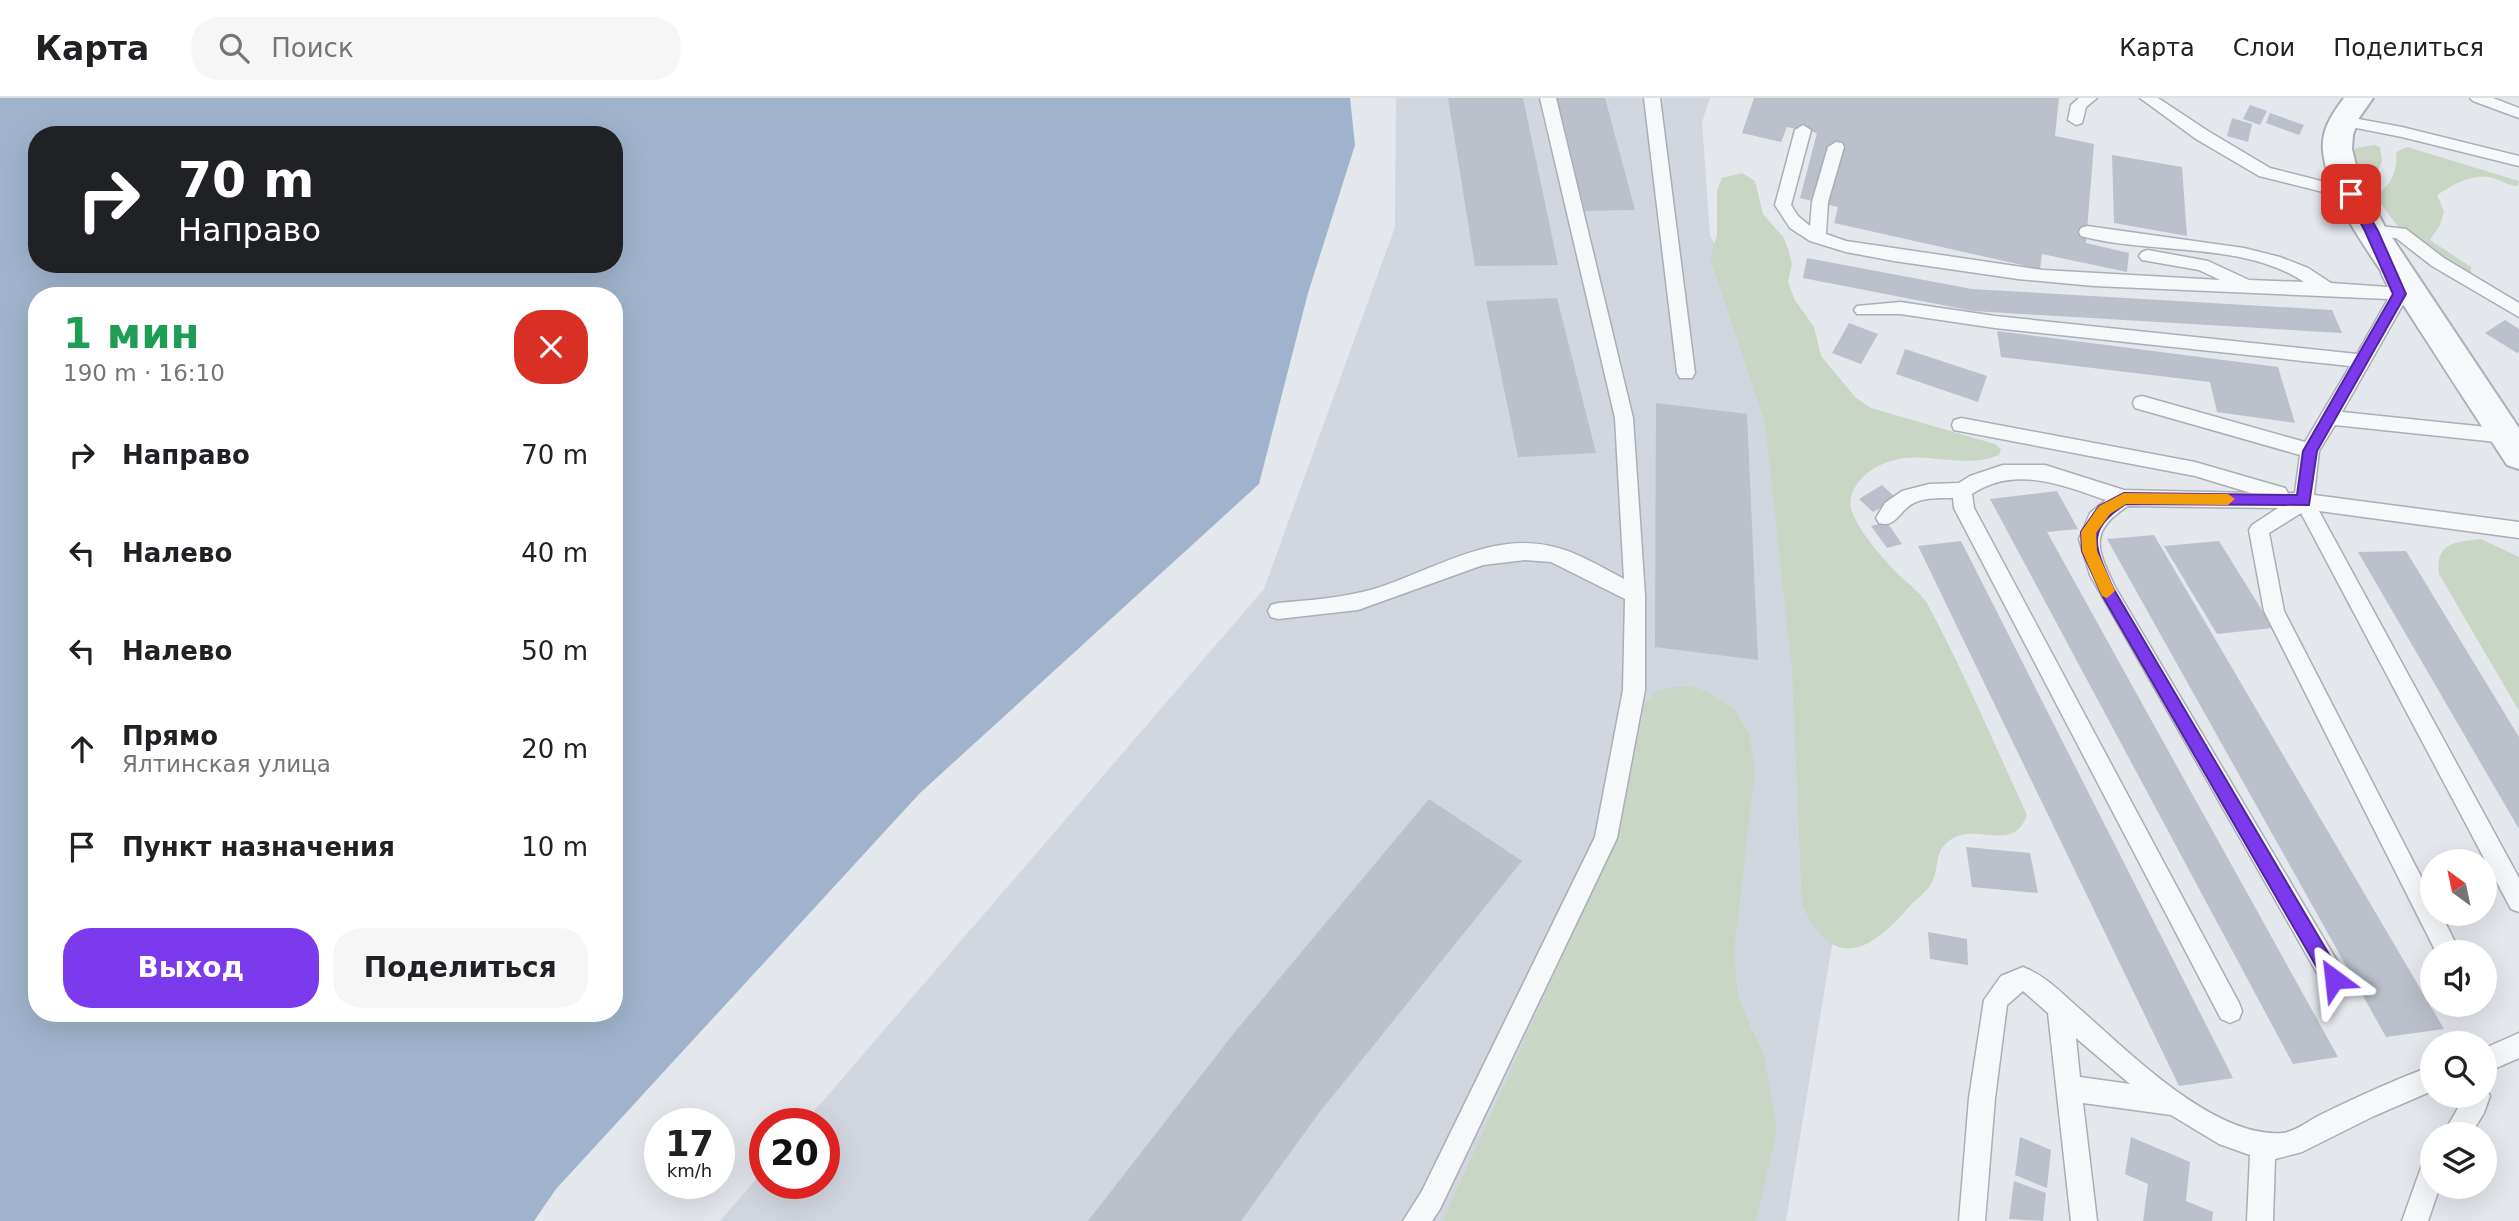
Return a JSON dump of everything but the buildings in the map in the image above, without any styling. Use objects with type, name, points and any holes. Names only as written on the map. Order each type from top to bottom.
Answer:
[{"type":"street","points":[[2351,110],[2337,138],[2337,153],[2351,194],[2372,231],[2512,446]]},
{"type":"lane","points":[[1416,1221],[1431,1200],[1606,838],[1634,691],[1634,595],[1624,418],[1548,98]]},
{"type":"lane","points":[[1652,98],[1686,373]]},
{"type":"lane","points":[[2076,120],[2079,105],[2089,98]]},
{"type":"lane","points":[[2148,98],[2265,172],[2351,194]]},
{"type":"lane","points":[[2170,98],[2181,119]]},
{"type":"lane","points":[[2478,98],[2519,113]]},
{"type":"lane","points":[[2351,110],[2402,132],[2519,161]]},
{"type":"lane","points":[[1802,130],[1783,205],[1787,216],[1799,228],[1816,237],[1877,252],[2145,283],[2326,288],[2400,294]]},
{"type":"lane","points":[[1816,237],[1820,202],[1836,146]]},
{"type":"lane","points":[[2400,294],[2372,231],[2400,233],[2438,262],[2519,311]]},
{"type":"lane","points":[[2087,233],[2153,244],[2210,247],[2257,257],[2304,271],[2326,288]]},
{"type":"lane","points":[[2142,256],[2202,265],[2249,286]]},
{"type":"lane","points":[[2400,294],[2310,451],[2304,501],[2519,901]]},
{"type":"lane","points":[[1863,310],[1899,308],[2009,324],[2363,361]]},
{"type":"lane","points":[[2142,403],[2310,451]]},
{"type":"lane","points":[[2328,417],[2512,446]]},
{"type":"lane","points":[[1961,425],[2195,469],[2304,501]]},
{"type":"lane","points":[[1886,518],[1891,508],[1911,495],[1932,490],[1962,491],[1977,481],[2003,472],[2045,472],[2124,498],[2304,501],[2519,530]]},
{"type":"lane","points":[[1962,491],[1964,508],[2230,1011]]},
{"type":"lane","points":[[2124,498],[2104,510],[2088,532],[2089,551],[2107,591],[2334,979]]},
{"type":"lane","points":[[2304,501],[2259,530],[2274,611],[2442,940]]},
{"type":"lane","points":[[1278,611],[1333,607],[1384,594],[1439,570],[1508,551],[1551,554],[1634,595]]},
{"type":"lane","points":[[1972,1221],[1982,1098],[1996,1000],[2010,984],[2023,979],[2042,986],[2060,1008],[2172,1104],[2216,1129],[2263,1147],[2284,1146],[2399,1090],[2420,1083]]},
{"type":"lane","points":[[2060,1008],[2084,1221]]},
{"type":"lane","points":[[2497,1055],[2519,1045]]},
{"type":"lane","points":[[2069,1088],[2172,1104]]},
{"type":"lane","points":[[2260,1221],[2263,1147]]},
{"type":"lane","points":[[2415,1221],[2422,1199]]},
{"type":"shaded area","points":[[1396,98],[1710,98],[1702,122],[1710,236],[1754,305],[1856,802],[1786,1221],[720,1221],[749,1187],[749,1199],[840,1199],[840,1108],[817,1108],[1264,589],[1395,227]]},
{"type":"green space","points":[[2374,145],[2380,147],[2382,161],[2374,181],[2361,185],[2349,156],[2356,148]]},
{"type":"green space","points":[[2407,147],[2519,181],[2518,186],[2515,186],[2488,177],[2472,178],[2437,195],[2444,211],[2440,225],[2430,240],[2471,267],[2471,273],[2468,274],[2402,232],[2378,200],[2377,195],[2393,176],[2396,152]]},
{"type":"green space","points":[[1742,173],[1755,181],[1763,214],[1784,238],[1792,264],[1788,282],[1795,300],[1814,327],[1821,356],[1855,397],[1871,408],[1995,444],[2001,449],[1999,455],[1983,460],[1902,458],[1886,462],[1870,471],[1857,484],[1852,494],[1852,512],[1866,537],[1929,607],[2027,815],[2021,827],[2013,833],[1959,835],[1949,841],[1941,851],[1934,878],[1926,890],[1880,935],[1853,948],[1839,947],[1826,940],[1814,926],[1802,904],[1792,671],[1765,422],[1710,258],[1717,235],[1717,191],[1722,178]]},
{"type":"green space","points":[[2481,539],[2519,557],[2519,711],[2439,574],[2440,555],[2444,550],[2456,543]]},
{"type":"green space","points":[[1680,686],[1699,688],[1735,710],[1749,733],[1755,770],[1734,952],[1738,997],[1764,1056],[1777,1130],[1756,1221],[1443,1221],[1617,834],[1645,703],[1658,690]]},
{"type":"water","points":[[0,98],[1350,98],[1355,145],[1308,293],[1259,484],[920,793],[556,1189],[534,1221],[0,1221]]},
{"type":"slow traffic","points":[[2107,591],[2089,551],[2088,532],[2104,510],[2124,498],[2228,499]]},
{"type":"route","points":[[2334,979],[2107,591],[2089,551],[2088,532],[2104,510],[2124,498],[2304,501],[2310,451],[2400,294],[2372,231],[2351,194]]}]
